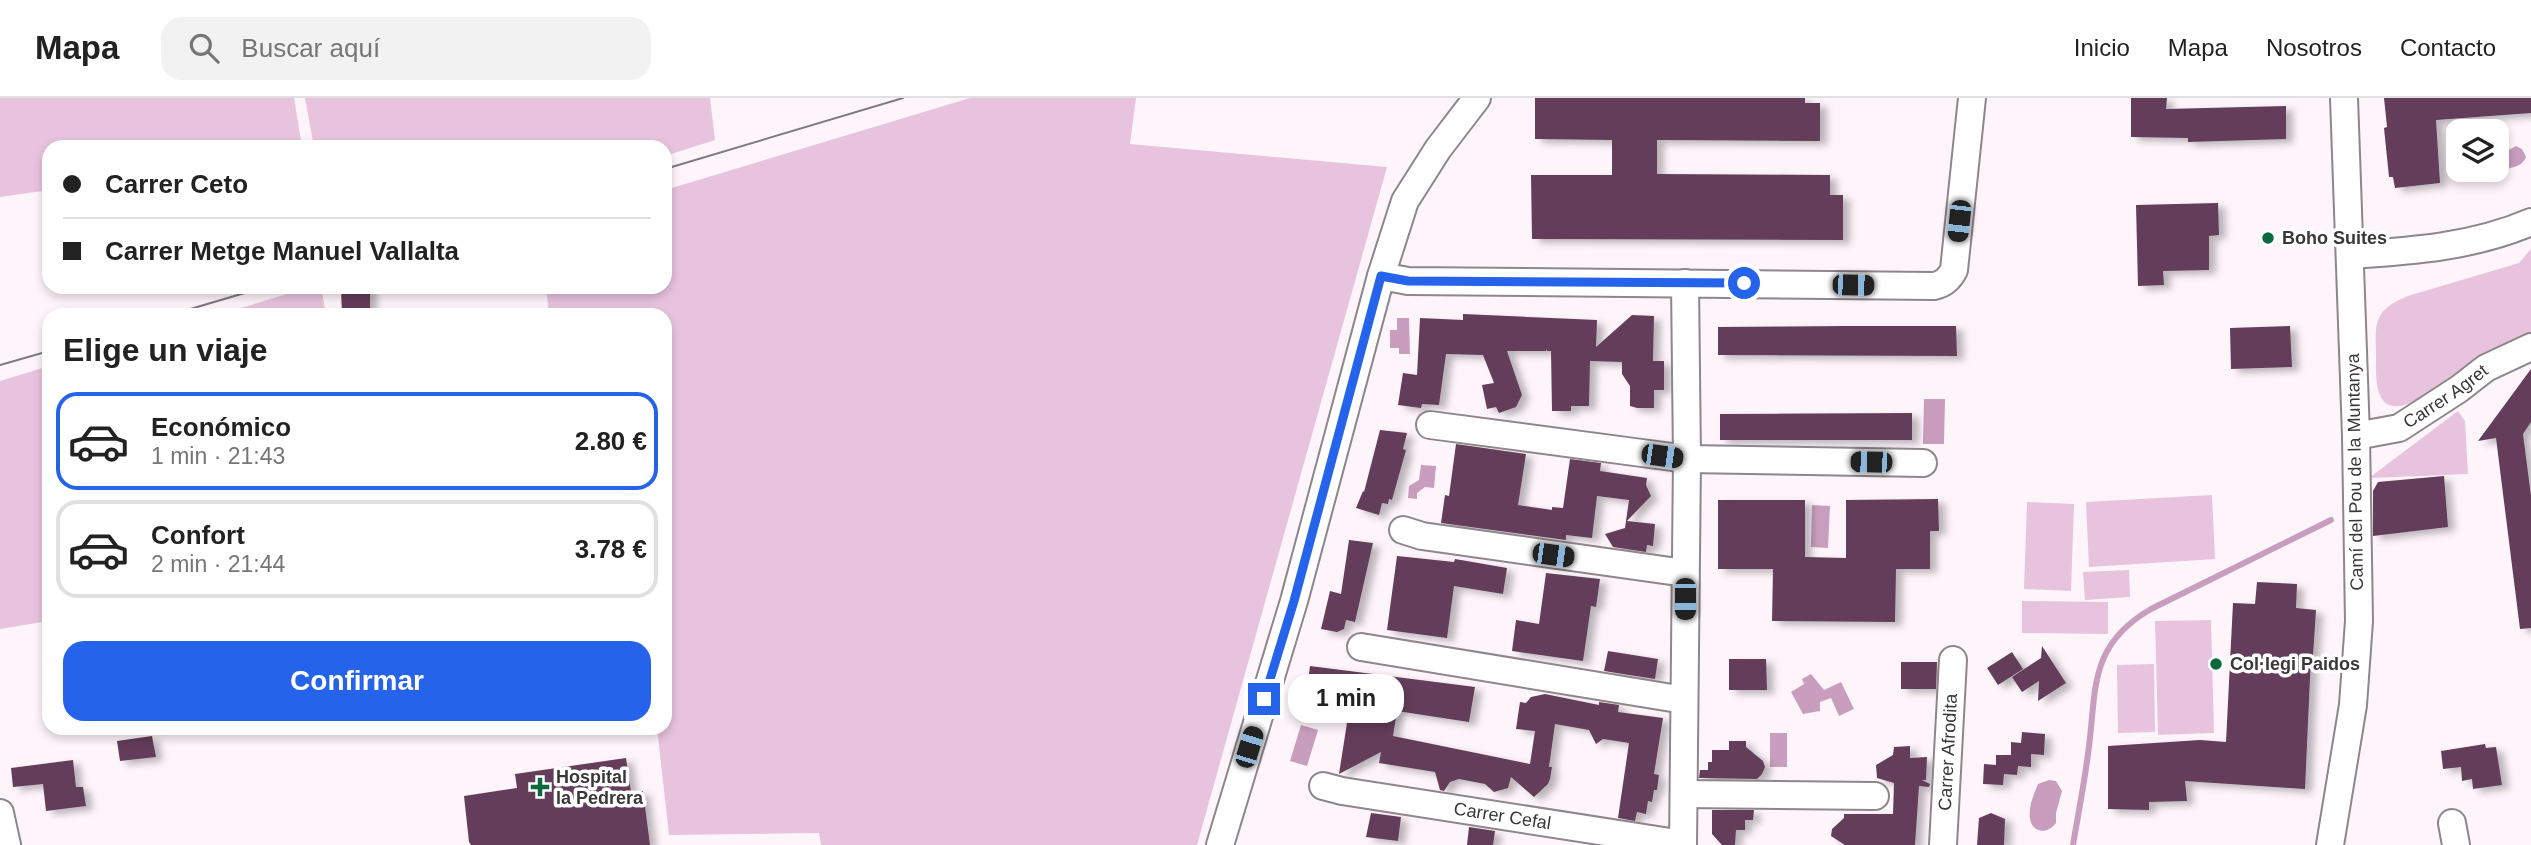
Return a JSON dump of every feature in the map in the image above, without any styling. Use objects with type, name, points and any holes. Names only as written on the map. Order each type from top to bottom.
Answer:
[{"type":"street","points":[[1220,845],[1294,601],[1381,276],[1405,201],[1438,149],[1477,98]]},
{"type":"street","points":[[1381,276],[1408,281],[1942,284],[1954,270],[1972,98]]},
{"type":"street","name":"Camí del Pou de la Muntanya","points":[[2330,845],[2353,705],[2357,657],[2356,436],[2344,98]]},
{"type":"street","points":[[2350,255],[2464,243],[2516,229],[2531,222]]},
{"type":"street","name":"Carrer Cefal","points":[[1323,786],[1683,845],[1687,459],[1685,283]]},
{"type":"street","name":"Carrer Agret","points":[[2356,436],[2399,428],[2486,368],[2531,347]]},
{"type":"street","points":[[1430,425],[1687,459],[1923,463]]},
{"type":"street","points":[[1403,530],[1422,536],[1685,573]]},
{"type":"street","points":[[1361,648],[1684,700]]},
{"type":"street","name":"Carrer Afrodita","points":[[1943,845],[1953,660]]},
{"type":"street","points":[[1684,794],[1875,796]]},
{"type":"street","points":[[0,813],[7,845]]},
{"type":"shaded area","points":[[0,98],[294,98],[301,140],[42,140],[42,191],[0,197]]},
{"type":"shaded area","points":[[305,98],[710,98],[715,140],[672,154],[672,140],[313,140]]},
{"type":"shaded area","points":[[970,98],[1136,98],[1130,144],[1387,167],[1197,845],[821,845],[819,833],[669,835],[658,735],[672,735],[672,308],[548,308],[547,294],[672,294],[672,188]]},
{"type":"shaded area","points":[[2516,146],[2522,149],[2526,157],[2509,168],[2509,150]]},
{"type":"shaded area","points":[[2531,249],[2531,333],[2496,350],[2465,374],[2410,403],[2389,405],[2383,400],[2377,384],[2376,335],[2378,320],[2386,309],[2411,295],[2519,263]]},
{"type":"shaded area","points":[[287,294],[322,294],[325,308],[241,308]]},
{"type":"shaded area","points":[[1397,318],[1409,318],[1410,354],[1399,354],[1399,348],[1390,348],[1390,330],[1397,330]]},
{"type":"shaded area","points":[[42,368],[42,622],[0,629],[0,381]]},
{"type":"shaded area","points":[[1924,399],[1945,399],[1944,444],[1923,444]]},
{"type":"shaded area","points":[[2458,411],[2465,421],[2468,474],[2369,478]]},
{"type":"shaded area","points":[[1421,465],[1436,466],[1434,488],[1425,487],[1417,493],[1417,499],[1408,498],[1409,486],[1419,480]]},
{"type":"shaded area","points":[[2212,495],[2215,559],[2089,567],[2086,502]]},
{"type":"shaded area","points":[[2027,502],[2074,504],[2071,591],[2024,589]]},
{"type":"shaded area","points":[[1812,505],[1830,506],[1828,548],[1811,547]]},
{"type":"shaded area","points":[[2129,570],[2130,597],[2085,600],[2083,572]]},
{"type":"shaded area","points":[[2022,601],[2108,602],[2108,634],[2022,633]]},
{"type":"shaded area","points":[[2211,620],[2214,733],[2158,735],[2155,621]]},
{"type":"shaded area","points":[[2154,664],[2155,732],[2118,733],[2117,665]]},
{"type":"shaded area","points":[[1811,674],[1824,690],[1841,682],[1854,709],[1839,716],[1831,698],[1820,702],[1820,711],[1803,714],[1791,692],[1804,684],[1802,679]]},
{"type":"shaded area","points":[[1301,725],[1318,730],[1307,766],[1290,761]]},
{"type":"shaded area","points":[[1770,733],[1787,733],[1787,767],[1770,767]]},
{"type":"shaded area","points":[[2049,780],[2056,781],[2062,791],[2056,823],[2053,827],[2041,831],[2034,828],[2030,810],[2038,784]]},
{"type":"building","points":[[1535,98],[1805,98],[1805,103],[1820,103],[1820,141],[1657,140],[1657,174],[1830,175],[1830,195],[1843,195],[1843,240],[1532,239],[1531,175],[1612,175],[1612,140],[1535,139]]},
{"type":"building","points":[[2131,98],[2167,98],[2166,109],[2286,106],[2286,139],[2188,142],[2188,138],[2131,137]]},
{"type":"building","points":[[2384,98],[2531,98],[2531,113],[2436,120],[2440,183],[2395,188],[2393,177],[2389,177],[2384,128],[2387,127]]},
{"type":"building","points":[[2218,203],[2219,235],[2209,236],[2209,270],[2163,271],[2164,285],[2138,286],[2136,205]]},
{"type":"building","points":[[341,294],[370,294],[370,308],[342,308]]},
{"type":"building","points":[[1463,314],[1597,320],[1596,347],[1632,315],[1654,316],[1653,361],[1664,361],[1664,390],[1654,390],[1654,408],[1630,406],[1630,386],[1622,374],[1622,362],[1590,361],[1589,406],[1571,406],[1571,411],[1552,411],[1551,351],[1507,351],[1522,395],[1516,407],[1499,413],[1496,407],[1487,409],[1482,385],[1494,383],[1483,355],[1446,354],[1439,405],[1422,404],[1421,408],[1398,405],[1403,373],[1417,375],[1420,318],[1463,320]]},
{"type":"building","points":[[1956,326],[1957,356],[1718,355],[1718,327]]},
{"type":"building","points":[[2290,326],[2292,367],[2231,369],[2230,328]]},
{"type":"building","points":[[2531,369],[2531,422],[2523,434],[2531,496],[2531,628],[2520,629],[2496,438],[2478,441]]},
{"type":"building","points":[[1912,413],[1912,440],[1720,440],[1720,414]]},
{"type":"building","points":[[1380,430],[1407,433],[1403,449],[1406,450],[1392,500],[1389,499],[1388,504],[1382,503],[1379,515],[1356,508],[1364,492]]},
{"type":"building","points":[[1456,444],[1526,454],[1518,505],[1552,510],[1552,507],[1563,508],[1570,459],[1601,463],[1600,471],[1647,478],[1646,485],[1651,496],[1627,521],[1655,524],[1653,546],[1647,545],[1646,552],[1613,547],[1605,534],[1625,528],[1629,500],[1597,496],[1592,538],[1566,535],[1566,540],[1441,523],[1445,495],[1449,496]]},
{"type":"building","points":[[2444,476],[2448,527],[2373,536],[2373,491],[2378,482]]},
{"type":"building","points":[[1938,499],[1939,531],[1930,531],[1930,569],[1896,569],[1895,622],[1772,621],[1773,569],[1718,569],[1718,500],[1805,500],[1805,557],[1846,558],[1846,500]]},
{"type":"building","points":[[1349,540],[1373,543],[1355,622],[1346,620],[1344,629],[1337,632],[1321,629],[1330,591],[1341,594]]},
{"type":"building","points":[[1397,556],[1454,562],[1455,559],[1507,568],[1503,594],[1454,586],[1447,638],[1387,630]]},
{"type":"building","points":[[1546,573],[1600,579],[1596,607],[1591,606],[1583,661],[1512,651],[1516,620],[1539,624]]},
{"type":"building","points":[[2257,582],[2297,584],[2296,608],[2316,610],[2311,656],[2305,789],[2185,781],[2187,801],[2149,802],[2149,810],[2108,809],[2108,746],[2200,740],[2226,742],[2233,603],[2255,604]]},
{"type":"building","points":[[2042,646],[2066,683],[2038,701],[2039,681],[2022,692],[2012,677],[2041,658]]},
{"type":"building","points":[[1608,651],[1658,659],[1655,679],[1604,671]]},
{"type":"building","points":[[2012,652],[2023,669],[1998,685],[1987,668]]},
{"type":"building","points":[[1729,659],[1766,659],[1767,690],[1729,690]]},
{"type":"building","points":[[1901,662],[1937,662],[1936,689],[1901,689]]},
{"type":"building","points":[[1310,666],[1475,687],[1469,722],[1397,711],[1393,736],[1530,764],[1535,731],[1516,729],[1520,702],[1526,703],[1531,697],[1545,694],[1599,705],[1599,702],[1619,705],[1618,712],[1663,718],[1654,774],[1659,775],[1657,790],[1654,790],[1652,802],[1648,801],[1646,814],[1637,812],[1635,821],[1618,818],[1629,743],[1603,739],[1596,744],[1589,730],[1555,724],[1550,779],[1534,797],[1511,777],[1508,788],[1494,792],[1485,784],[1459,779],[1450,782],[1444,791],[1440,790],[1435,772],[1379,763],[1381,752],[1339,774],[1349,710],[1305,705]]},
{"type":"building","points":[[2022,732],[2045,734],[2044,755],[2031,754],[2031,767],[2018,766],[2017,775],[2004,774],[2003,785],[1983,784],[1984,764],[1996,765],[1996,755],[2011,755],[2011,742],[2021,743]]},
{"type":"building","points":[[152,736],[156,757],[120,761],[117,741]]},
{"type":"building","points":[[1729,741],[1746,741],[1746,747],[1763,761],[1765,767],[1762,774],[1757,779],[1699,778],[1700,770],[1708,770],[1708,762],[1712,762],[1712,750],[1729,750]]},
{"type":"building","points":[[2485,744],[2486,748],[2496,747],[2502,785],[2473,789],[2472,779],[2462,781],[2461,767],[2443,769],[2441,751]]},
{"type":"building","points":[[1910,746],[1910,758],[1927,757],[1926,780],[1922,780],[1930,784],[1929,787],[1919,786],[1915,845],[1845,845],[1831,836],[1832,829],[1844,818],[1844,814],[1893,814],[1894,783],[1877,778],[1876,765],[1893,755],[1894,747]]},
{"type":"building","points":[[626,758],[631,792],[643,791],[650,845],[471,845],[469,842],[464,796],[517,788],[515,774]]},
{"type":"building","points":[[73,760],[76,787],[83,787],[86,806],[46,811],[43,784],[13,787],[11,768]]},
{"type":"building","points":[[1712,810],[1754,810],[1753,820],[1745,820],[1745,830],[1736,830],[1735,845],[1722,845],[1712,834]]},
{"type":"building","points":[[1371,813],[1401,817],[1398,841],[1366,837]]},
{"type":"building","points":[[1991,813],[2005,819],[2004,845],[1977,845],[1979,818]]},
{"type":"building","points":[[1469,827],[1495,831],[1493,845],[1467,845]]},
{"type":"waterway","points":[[2073,845],[2095,690],[2105,655],[2115,638],[2130,623],[2151,609],[2331,520]]},
{"type":"tram line","points":[[672,167],[903,98]]},
{"type":"tram line","points":[[194,308],[241,294]]},
{"type":"tram line","points":[[0,365],[42,353]]},
{"type":"place","name":"Boho Suites","points":[[2268,238]]},
{"type":"place","name":"Col·legi Paidos","points":[[2216,664]]},
{"type":"place","name":"Hospital la Pedrera","points":[[540,787]]},
{"type":"route","points":[[1264,699],[1294,601],[1381,276],[1408,281],[1744,283]]}]
